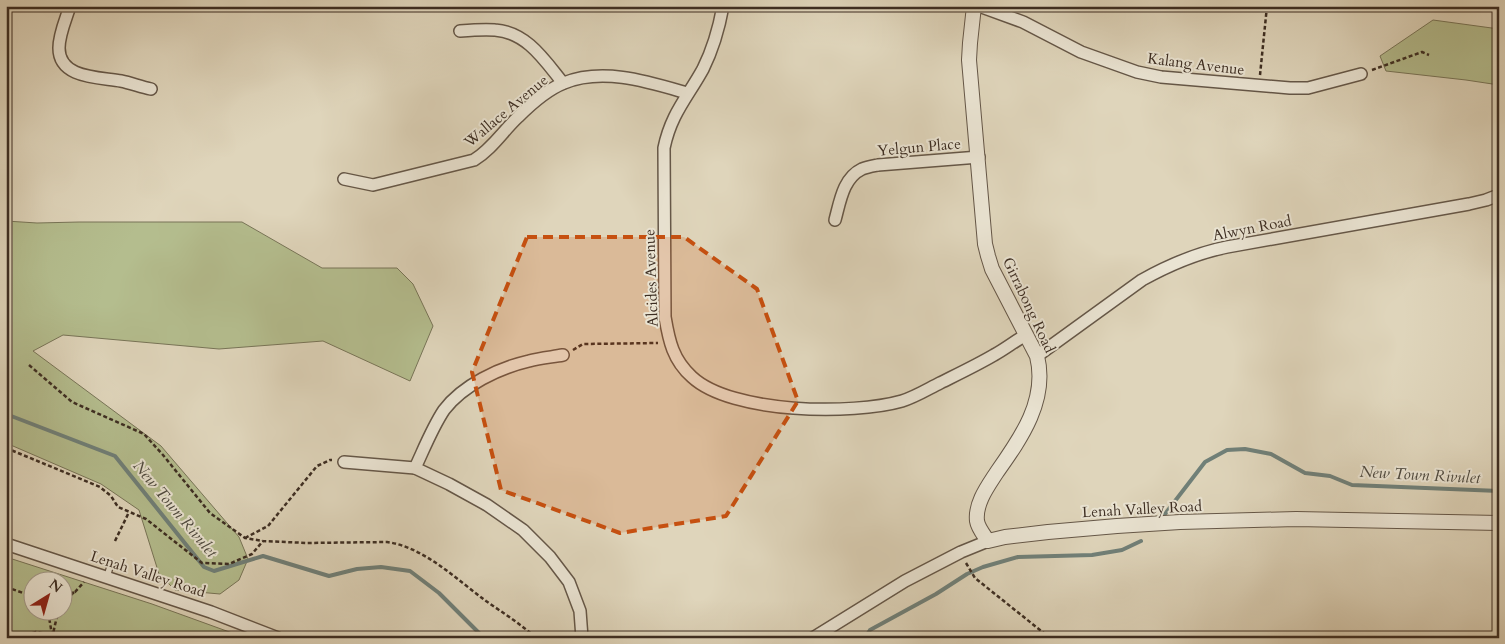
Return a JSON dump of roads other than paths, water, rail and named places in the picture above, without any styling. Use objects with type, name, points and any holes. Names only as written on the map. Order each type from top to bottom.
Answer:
[{"type":"street","points":[[70,6],[59,49],[64,62],[78,73],[89,77],[123,81],[151,89]]},
{"type":"street","name":"Alcides Avenue","points":[[723,6],[712,50],[674,115],[666,136],[664,148],[665,317],[669,343],[678,360],[692,377],[706,387],[720,393],[753,403],[783,407],[842,409],[883,405],[904,400],[995,355],[1026,334]]},
{"type":"street","name":"Girrabong Road","points":[[974,6],[970,60],[985,244],[992,269],[1037,356],[1040,368],[1036,402],[1031,416],[1016,445],[992,480],[980,503],[977,522],[988,541]]},
{"type":"street","name":"Kalang Avenue","points":[[979,6],[1023,22],[1081,52],[1137,72],[1161,77],[1259,86],[1308,88],[1361,74]]},
{"type":"street","points":[[460,31],[495,30],[516,35],[536,51],[563,83]]},
{"type":"street","name":"Wallace Avenue","points":[[344,179],[373,185],[474,160],[483,154],[531,105],[563,83],[596,76],[614,77],[657,84],[687,93]]},
{"type":"street","name":"Yelgun Place","points":[[835,220],[842,194],[848,182],[855,173],[863,168],[878,165],[979,157]]},
{"type":"street","name":"Alwyn Road","points":[[1037,356],[1070,334],[1142,280],[1196,255],[1239,245],[1469,204],[1499,195]]},
{"type":"street","points":[[415,468],[444,411],[454,398],[487,377],[514,366],[530,360],[563,355]]},
{"type":"street","points":[[344,462],[415,468],[449,484],[523,530],[550,557],[569,582],[580,611],[582,638]]},
{"type":"street","name":"Lenah Valley Road","points":[[813,638],[905,581],[961,552],[988,541],[1005,537],[1117,526],[1189,522],[1296,519],[1499,523]]},
{"type":"street","name":"Lenah Valley Road","points":[[6,544],[211,612],[278,638]]},
{"type":"lane","points":[[107,578],[111,563]]},
{"type":"waterway","name":"New Town Rivulet","points":[[6,414],[115,456],[204,567],[214,571],[263,556],[329,576],[357,569],[381,567],[410,571],[439,593],[484,638]]},
{"type":"waterway","name":"New Town Rivulet","points":[[1165,514],[1205,462],[1227,450],[1245,449],[1271,454],[1305,473],[1330,476],[1352,485],[1499,491]]},
{"type":"waterway","name":"New Town Rivulet","points":[[865,638],[870,630],[936,594],[967,574],[983,567],[1018,557],[1092,555],[1122,550],[1141,541]]}]
